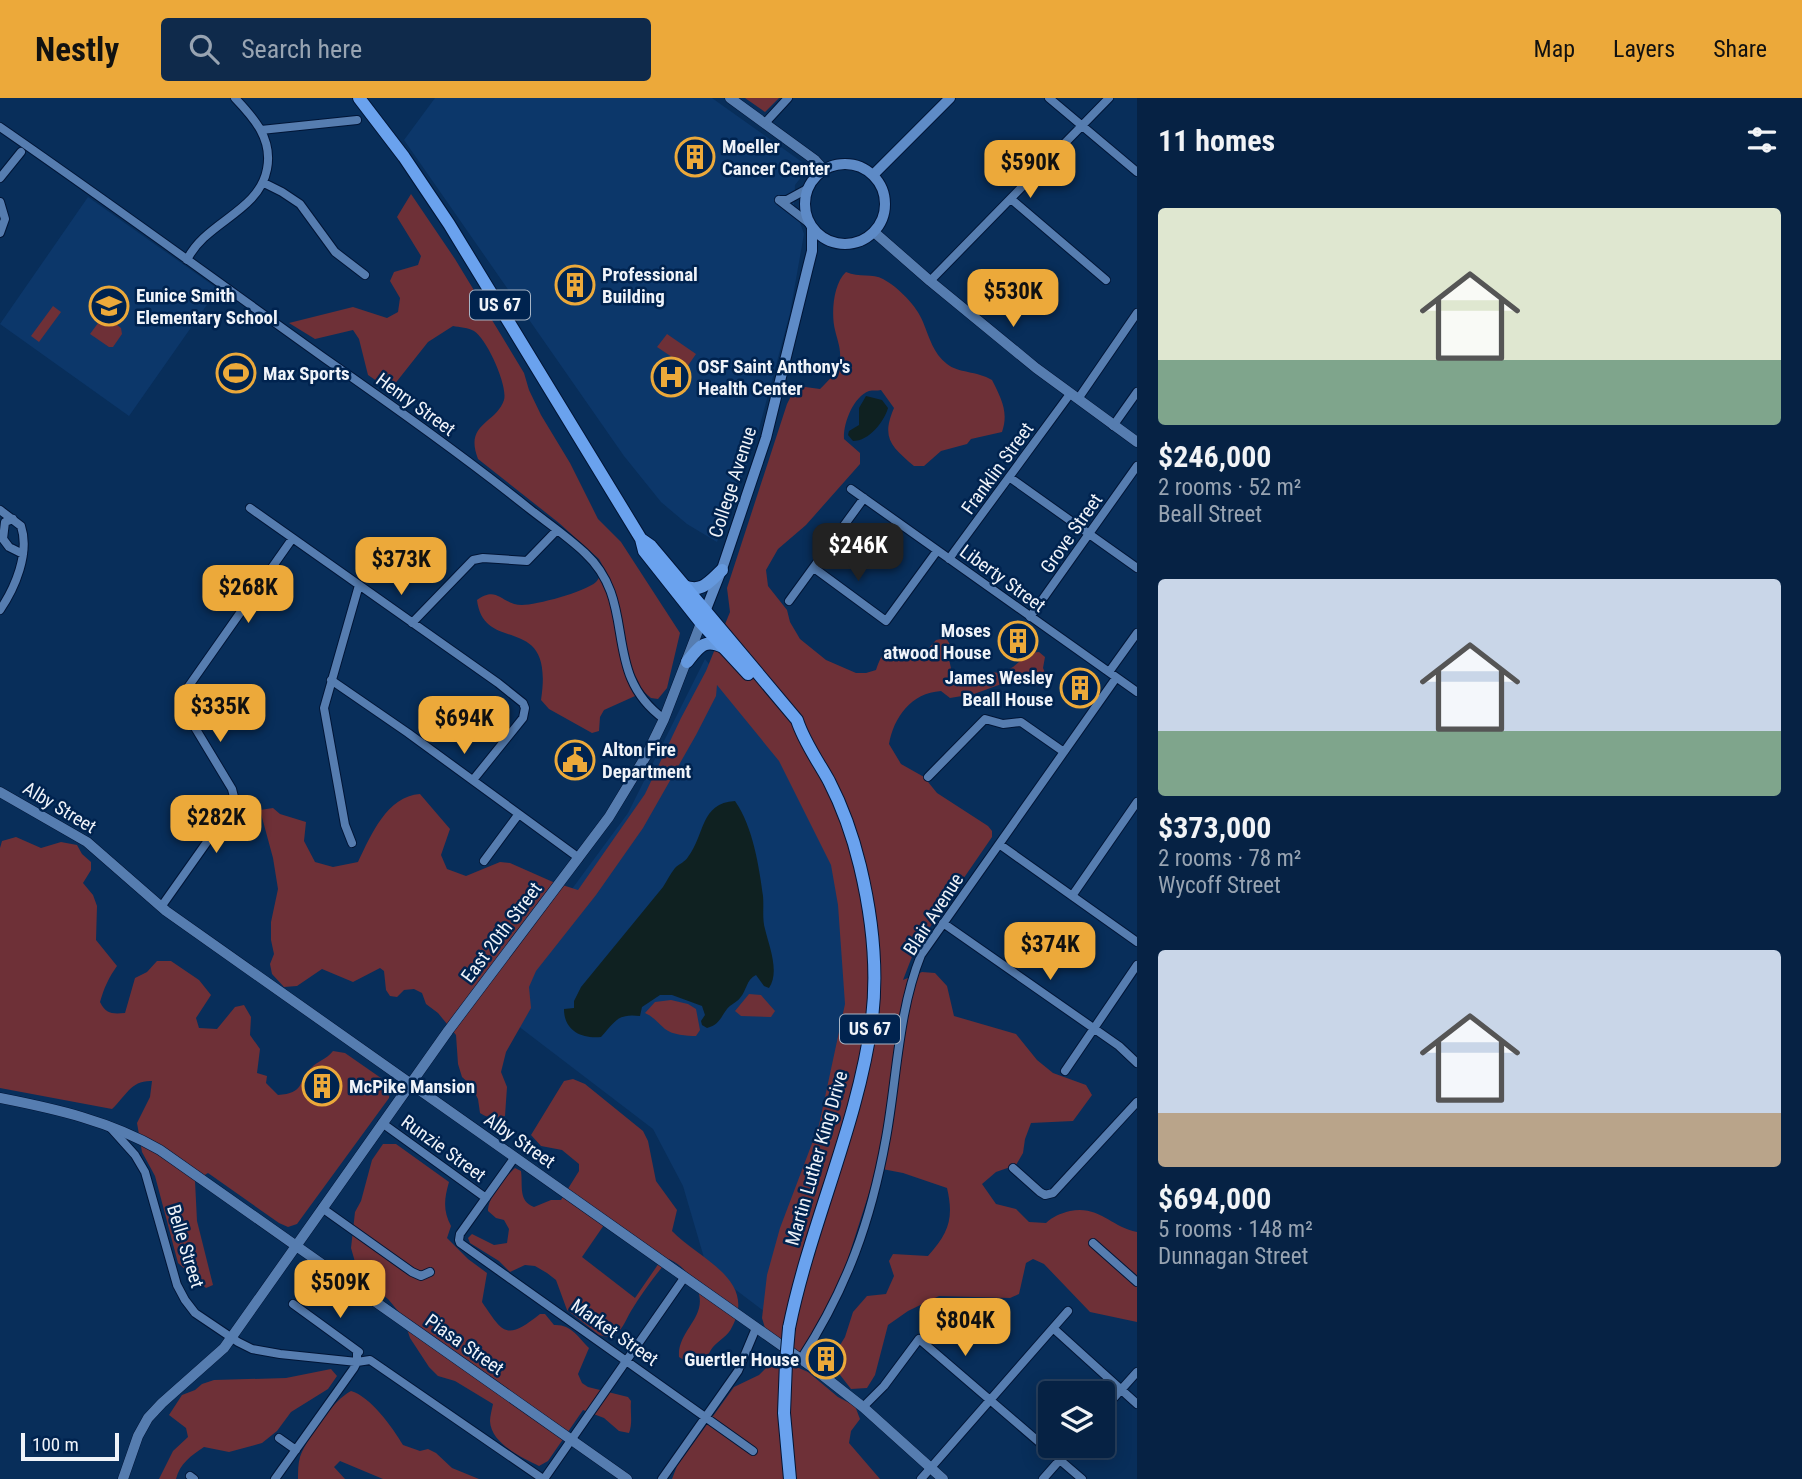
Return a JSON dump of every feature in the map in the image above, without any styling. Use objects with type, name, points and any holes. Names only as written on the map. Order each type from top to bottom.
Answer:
[{"type":"highway","name":"US 67","points":[[359,98],[404,157],[449,225],[641,539],[644,551],[797,720],[802,734]]},
{"type":"highway","name":"US 67","points":[[641,539],[651,546],[684,586],[723,647],[802,734]]},
{"type":"highway","name":"Martin Luther King Drive","points":[[790,1479],[784,1413],[789,1328],[799,1283],[856,1094],[868,1043],[874,994],[870,918],[856,849],[836,796],[802,734]]},
{"type":"main road","points":[[873,175],[950,98]]},
{"type":"main road","points":[[845,164],[860,167],[873,175],[881,186],[885,206],[882,220],[874,232],[853,243],[841,244],[829,241],[811,225],[805,206],[808,188],[824,170],[845,164]]},
{"type":"main road","name":"College Avenue","points":[[703,617],[722,570],[766,438],[812,251],[811,225]]},
{"type":"main road","points":[[812,251],[829,241]]},
{"type":"main road","points":[[684,586],[698,589],[704,587],[722,570]]},
{"type":"main road","points":[[687,662],[703,643],[709,642],[723,647]]},
{"type":"street","points":[[187,260],[197,244],[256,195],[264,183],[268,153],[261,130],[235,98]]},
{"type":"street","points":[[730,98],[815,160],[824,170]]},
{"type":"street","points":[[765,123],[788,98]]},
{"type":"street","points":[[1049,98],[1137,172]]},
{"type":"street","points":[[930,281],[1109,98]]},
{"type":"street","points":[[261,130],[357,120]]},
{"type":"street","name":"Henry Street","points":[[0,127],[388,403],[587,555],[606,579],[614,598],[629,676],[647,705],[664,719]]},
{"type":"street","points":[[0,178],[21,152]]},
{"type":"street","points":[[264,183],[300,204],[335,252],[365,275]]},
{"type":"street","points":[[808,188],[787,200],[779,200],[811,225]]},
{"type":"street","points":[[1012,199],[1106,280]]},
{"type":"street","points":[[0,202],[5,219],[0,233]]},
{"type":"street","points":[[874,232],[930,281],[1074,397],[1137,442]]},
{"type":"street","name":"Franklin Street","points":[[949,559],[1009,477],[1137,313]]},
{"type":"street","points":[[1113,426],[1137,392]]},
{"type":"street","name":"Grove Street","points":[[1030,617],[1137,466]]},
{"type":"street","points":[[1009,477],[1137,568]]},
{"type":"street","name":"Liberty Street","points":[[851,489],[1137,692]]},
{"type":"street","points":[[789,601],[864,498]]},
{"type":"street","points":[[250,508],[520,699],[525,708],[523,718],[473,780]]},
{"type":"street","points":[[0,510],[21,526],[23,532],[23,554],[13,587],[0,610]]},
{"type":"street","points":[[13,519],[5,522],[3,539],[9,547],[23,554]]},
{"type":"street","points":[[412,623],[473,560],[483,558],[527,561],[557,530]]},
{"type":"street","points":[[161,907],[226,816],[233,802],[233,792],[191,723],[184,700],[191,681],[292,539]]},
{"type":"street","points":[[814,568],[886,621],[937,551]]},
{"type":"street","points":[[352,843],[345,825],[325,715],[325,701],[359,585]]},
{"type":"street","name":"East 20th Street","points":[[123,1479],[143,1427],[162,1403],[213,1358],[231,1337],[410,1083],[623,797],[664,719],[703,617]]},
{"type":"street","name":"Blair Avenue","points":[[801,1359],[831,1312],[856,1253],[882,1160],[911,983],[921,955],[1064,751],[1137,633]]},
{"type":"street","points":[[331,680],[579,858]]},
{"type":"street","points":[[928,777],[985,719],[1003,724],[1021,722],[1064,751]]},
{"type":"street","name":"Alby Street","points":[[0,792],[87,842],[161,907],[801,1359],[863,1407],[943,1479]]},
{"type":"street","points":[[1072,896],[1137,802]]},
{"type":"street","points":[[484,861],[518,815]]},
{"type":"street","points":[[999,844],[1137,942]]},
{"type":"street","points":[[943,923],[1119,1046],[1137,1063]]},
{"type":"street","points":[[1065,1071],[1137,965]]},
{"type":"street","points":[[0,1098],[65,1111],[107,1124]]},
{"type":"street","points":[[1013,1168],[1040,1192],[1049,1195],[1060,1187],[1137,1102]]},
{"type":"street","name":"Runzie Street","points":[[382,1123],[486,1198]]},
{"type":"street","name":"Piasa Street","points":[[107,1124],[160,1150],[627,1479]]},
{"type":"street","name":"Belle Street","points":[[107,1124],[135,1155],[145,1172],[177,1285],[184,1300],[202,1318],[245,1345],[260,1351],[357,1362],[370,1360]]},
{"type":"street","points":[[486,1198],[515,1157]]},
{"type":"street","name":"Market Street","points":[[486,1198],[460,1234],[459,1240],[753,1451]]},
{"type":"street","points":[[322,1208],[421,1276],[430,1272]]},
{"type":"street","points":[[1093,1243],[1137,1282]]},
{"type":"street","points":[[293,1304],[543,1479],[684,1278]]},
{"type":"street","points":[[921,1479],[1068,1311]]},
{"type":"street","points":[[663,1479],[744,1361],[755,1328]]},
{"type":"street","points":[[1053,1328],[1137,1404]]},
{"type":"street","points":[[863,1407],[884,1386],[919,1339],[1082,1479]]},
{"type":"street","points":[[275,1479],[357,1362],[357,1350]]},
{"type":"street","points":[[1115,1397],[1137,1372]]},
{"type":"street","points":[[279,1438],[296,1450]]},
{"type":"street","points":[[1042,1479],[1060,1459]]},
{"type":"shaded area","name":"OSF Saint Anthony's Health Center","points":[[435,98],[712,98],[809,167],[795,185],[794,205],[804,234],[790,313],[756,440],[717,542],[687,524],[661,502],[624,456],[404,140]]},
{"type":"shaded area","points":[[745,98],[779,98],[765,112]]},
{"type":"shaded area","points":[[411,194],[455,259],[524,373],[541,415],[570,463],[598,519],[621,542],[680,633],[667,688],[658,699],[651,698],[644,692],[604,710],[600,717],[599,731],[592,733],[549,709],[541,700],[543,672],[538,654],[529,643],[492,627],[482,617],[477,600],[490,594],[522,605],[549,600],[590,586],[597,581],[604,568],[599,559],[559,523],[478,459],[475,438],[478,431],[495,414],[504,400],[503,384],[485,343],[472,330],[453,326],[428,342],[390,390],[368,375],[359,339],[353,330],[315,339],[289,323],[353,307],[387,318],[398,312],[400,298],[390,281],[394,272],[418,265],[421,256],[397,217]]},
{"type":"shaded area","name":"Eunice Smith Elementary School","points":[[88,197],[218,289],[129,416],[0,324]]},
{"type":"shaded area","points":[[846,272],[879,277],[889,282],[916,310],[942,360],[957,369],[992,380],[1003,405],[1004,425],[1002,432],[971,439],[967,444],[941,451],[924,466],[914,466],[890,441],[888,427],[894,408],[881,390],[863,394],[850,412],[844,433],[844,439],[860,453],[860,464],[806,525],[778,549],[766,570],[768,586],[787,610],[790,622],[800,639],[826,660],[856,673],[876,670],[885,651],[890,648],[923,655],[936,640],[946,638],[951,646],[949,659],[952,673],[977,677],[988,672],[1002,673],[1029,653],[1039,652],[1045,657],[1043,668],[1047,677],[1038,686],[1007,682],[974,694],[950,698],[941,691],[930,693],[921,696],[906,708],[891,734],[889,744],[901,764],[924,777],[937,793],[992,831],[992,837],[915,949],[903,980],[922,972],[935,973],[947,986],[954,1016],[1016,1034],[1037,1060],[1053,1073],[1086,1085],[1092,1095],[1073,1121],[1031,1123],[1023,1153],[1016,1165],[996,1172],[982,1184],[996,1204],[1016,1209],[1029,1222],[1046,1223],[1070,1211],[1089,1211],[1137,1232],[1137,1322],[1090,1312],[1044,1264],[1033,1259],[1026,1263],[1019,1294],[1010,1298],[939,1296],[908,1311],[888,1325],[875,1375],[867,1388],[851,1389],[837,1371],[834,1355],[845,1337],[853,1312],[867,1296],[886,1294],[894,1276],[889,1261],[893,1254],[928,1256],[935,1248],[950,1217],[947,1188],[903,1173],[877,1168],[842,1277],[806,1347],[799,1353],[765,1328],[762,1318],[767,1275],[780,1228],[819,1125],[845,1004],[838,905],[831,865],[779,761],[717,685],[716,696],[696,735],[643,828],[596,895],[536,971],[529,987],[531,1008],[506,1052],[501,1072],[507,1087],[505,1116],[495,1118],[480,1113],[478,1099],[471,1085],[462,1077],[458,1064],[456,1035],[438,1013],[426,1004],[422,993],[414,989],[404,990],[397,997],[390,996],[386,990],[384,971],[380,968],[353,982],[322,969],[297,986],[284,987],[272,974],[270,964],[274,954],[271,922],[278,889],[260,810],[273,808],[280,814],[306,822],[304,841],[315,862],[333,867],[358,862],[389,809],[408,796],[420,794],[450,829],[441,855],[447,869],[466,876],[500,862],[510,863],[578,890],[645,794],[706,671],[730,612],[727,588],[787,404],[798,386],[820,389],[833,375],[839,363],[840,351],[833,308],[838,284]]},
{"type":"shaded area","points":[[53,306],[61,312],[39,342],[31,336]]},
{"type":"shaded area","points":[[104,315],[121,328],[122,334],[113,347],[90,334]]},
{"type":"shaded area","points":[[667,334],[696,354],[687,367],[657,347]]},
{"type":"shaded area","points":[[866,396],[882,400],[888,408],[875,430],[865,438],[853,441],[848,435],[849,431],[859,425],[859,408]]},
{"type":"shaded area","points":[[705,659],[786,759],[840,875],[854,1001],[773,1318],[707,1268],[683,1186],[653,1129],[488,1003],[628,813]]},
{"type":"shaded area","points":[[735,801],[751,835],[759,872],[764,925],[774,967],[769,988],[764,986],[756,975],[717,1023],[707,1028],[701,1021],[705,1015],[702,1006],[672,995],[660,995],[642,1007],[640,1016],[621,1017],[601,1037],[587,1037],[575,1032],[567,1023],[564,1009],[574,1008],[574,1001],[581,987],[663,887],[675,868],[687,859],[709,814],[724,803]]},
{"type":"shaded area","points":[[16,837],[41,848],[61,842],[77,845],[91,862],[91,870],[83,883],[93,895],[97,906],[96,940],[117,966],[100,1002],[107,1011],[125,1013],[135,978],[147,972],[157,961],[171,961],[199,980],[211,995],[196,1018],[199,1028],[217,1029],[235,1007],[244,1005],[251,1017],[250,1035],[260,1049],[257,1073],[267,1076],[266,1083],[278,1095],[297,1090],[311,1068],[333,1051],[345,1053],[391,1085],[389,1098],[297,1224],[288,1227],[279,1223],[208,1173],[195,1181],[197,1221],[213,1285],[206,1288],[178,1263],[155,1176],[142,1152],[137,1123],[150,1097],[152,1081],[134,1086],[112,1109],[0,1088],[0,848],[2,841]]},
{"type":"shaded area","points":[[749,994],[761,995],[775,1011],[771,1017],[741,1016],[735,1011]]},
{"type":"shaded area","points":[[671,1000],[696,1009],[700,1030],[696,1036],[668,1031],[645,1013],[655,1002]]},
{"type":"shaded area","points":[[573,1079],[585,1084],[643,1131],[648,1141],[656,1181],[677,1210],[672,1231],[721,1271],[731,1283],[737,1296],[738,1310],[730,1330],[713,1347],[703,1367],[694,1366],[679,1357],[683,1337],[698,1312],[700,1303],[693,1281],[677,1263],[669,1259],[644,1291],[621,1329],[611,1338],[599,1335],[567,1310],[556,1280],[547,1273],[535,1266],[525,1265],[510,1272],[499,1261],[470,1243],[468,1238],[472,1234],[494,1245],[507,1243],[509,1229],[504,1220],[496,1218],[488,1211],[494,1194],[515,1168],[521,1171],[523,1197],[534,1207],[551,1200],[561,1200],[579,1171],[579,1164],[562,1150],[541,1146],[531,1135],[564,1081]],"holes":[[[604,1225],[659,1263],[635,1298],[582,1257]]]},
{"type":"shaded area","points":[[383,1144],[396,1144],[449,1182],[445,1205],[451,1226],[447,1238],[487,1273],[482,1302],[501,1327],[507,1330],[520,1328],[540,1314],[545,1314],[554,1325],[574,1332],[589,1348],[578,1374],[582,1383],[628,1397],[631,1401],[629,1433],[619,1431],[604,1418],[583,1410],[548,1461],[539,1466],[501,1443],[490,1421],[493,1404],[455,1381],[438,1376],[429,1367],[410,1338],[403,1317],[388,1299],[362,1279],[351,1248],[355,1212],[361,1201],[372,1160]]},
{"type":"shaded area","points":[[776,1358],[808,1372],[838,1397],[855,1406],[860,1419],[851,1431],[849,1443],[880,1479],[672,1479],[677,1466],[734,1387],[759,1375]]},
{"type":"shaded area","points":[[331,1369],[337,1376],[328,1389],[291,1412],[277,1431],[262,1443],[229,1452],[204,1447],[183,1464],[176,1479],[159,1479],[173,1451],[188,1437],[186,1428],[169,1415],[182,1395],[214,1380],[286,1378]]},
{"type":"shaded area","points":[[351,1391],[373,1406],[403,1445],[420,1451],[428,1449],[452,1468],[479,1479],[383,1479],[340,1461],[334,1467],[345,1479],[298,1479],[300,1457],[308,1440],[321,1420]]},
{"type":"place","name":"Moeller Cancer Center","points":[[695,157]]},
{"type":"place","name":"Professional Building","points":[[575,285]]},
{"type":"place","name":"Eunice Smith Elementary School","points":[[109,306]]},
{"type":"place","name":"Max Sports","points":[[236,373]]},
{"type":"place","name":"OSF Saint Anthony's Health Center","points":[[671,377]]},
{"type":"place","name":"Moses atwood House","points":[[1018,641]]},
{"type":"place","name":"James Wesley Beall House","points":[[1080,688]]},
{"type":"place","name":"Alton Fire Department","points":[[575,760]]},
{"type":"place","name":"McPike Mansion","points":[[322,1086]]},
{"type":"place","name":"Guertler House","points":[[826,1359]]}]
